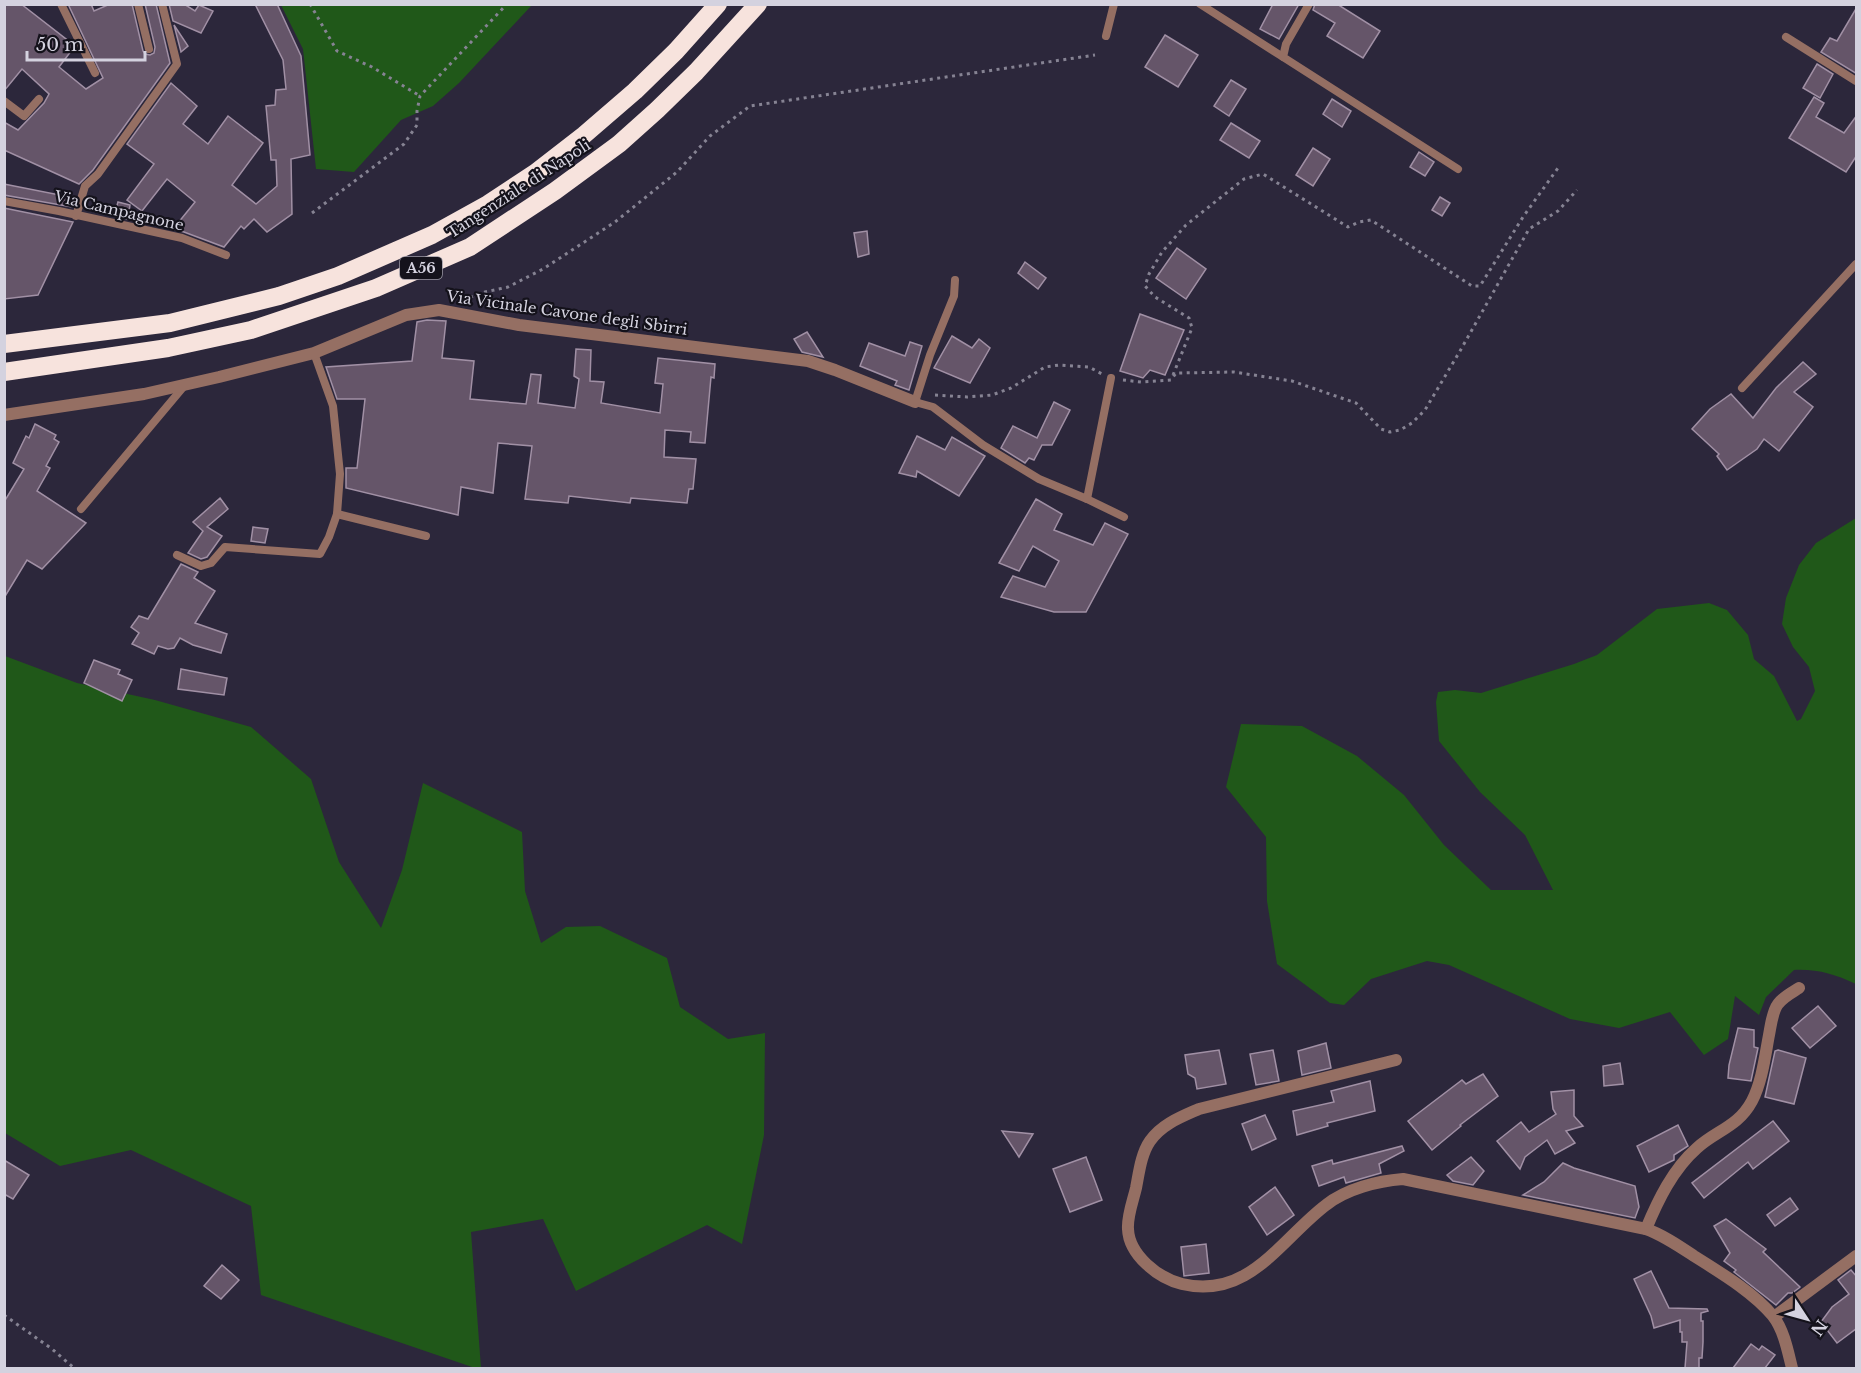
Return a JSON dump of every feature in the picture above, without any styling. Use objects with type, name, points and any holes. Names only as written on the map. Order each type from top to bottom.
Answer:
[{"type":"highway","name":"Tangenziale di Napoli","points":[[4,344],[170,323],[279,296],[339,276],[432,235],[488,204],[535,173],[584,135],[635,91],[676,51],[718,4]]},
{"type":"highway","name":"Tangenziale di Napoli","points":[[4,372],[168,348],[251,330],[376,288],[470,247],[555,191],[619,144],[696,72],[758,4]]},
{"type":"street","name":"Via Vicinale Cavone degli Sbirri","points":[[4,415],[144,394],[185,385],[314,353],[406,315],[439,310],[519,325],[808,361],[915,402]]},
{"type":"street","points":[[1646,1229],[1675,1173],[1686,1158],[1699,1146],[1737,1122],[1746,1110],[1753,1098],[1776,1006],[1799,988]]},
{"type":"street","points":[[1396,1060],[1199,1109],[1169,1123],[1158,1131],[1149,1142],[1142,1162],[1128,1228],[1130,1239],[1143,1260],[1157,1273],[1182,1284],[1217,1285],[1228,1282],[1247,1276],[1262,1265],[1326,1204],[1342,1194],[1385,1180],[1402,1179],[1646,1229],[1661,1235],[1726,1276],[1773,1317],[1783,1338],[1792,1368]]},
{"type":"street","points":[[1773,1317],[1857,1256]]},
{"type":"lane","points":[[61,4],[95,73]]},
{"type":"lane","points":[[138,4],[149,49]]},
{"type":"lane","points":[[76,216],[85,186],[98,174],[177,64],[162,4]]},
{"type":"lane","points":[[1106,36],[1114,4]]},
{"type":"lane","points":[[1200,4],[1458,169]]},
{"type":"lane","points":[[1283,57],[1286,44],[1309,4]]},
{"type":"lane","points":[[1786,36],[1857,81]]},
{"type":"lane","points":[[4,101],[24,116],[39,99]]},
{"type":"lane","name":"Via Campagnone","points":[[4,201],[182,238],[226,255]]},
{"type":"lane","points":[[1742,388],[1857,264]]},
{"type":"lane","points":[[955,280],[954,296],[930,355],[915,402],[933,406],[983,445],[1039,479],[1088,499],[1124,518]]},
{"type":"lane","points":[[177,555],[201,566],[211,563],[225,547],[320,554],[337,514],[340,474],[333,406],[314,353]]},
{"type":"lane","points":[[1088,499],[1112,378]]},
{"type":"lane","points":[[81,509],[185,385]]},
{"type":"lane","points":[[337,514],[426,536]]},
{"type":"path","points":[[310,4],[337,51],[372,67],[420,96]]},
{"type":"path","points":[[312,213],[404,144],[417,125],[420,96],[507,4]]},
{"type":"path","points":[[439,310],[484,292],[508,287],[543,269],[615,222],[677,172],[710,136],[750,106],[1095,55]]},
{"type":"path","points":[[1171,380],[1192,328],[1189,318],[1155,297],[1145,286],[1149,274],[1162,252],[1186,225],[1244,179],[1263,174],[1348,228],[1359,222],[1371,220],[1472,286],[1480,286],[1523,217],[1558,168]]},
{"type":"path","points":[[1171,380],[1176,373],[1234,372],[1292,381],[1356,403],[1381,429],[1390,432],[1400,430],[1412,423],[1425,410],[1529,229],[1558,211],[1577,190]]},
{"type":"path","points":[[915,402],[938,394],[967,397],[992,395],[1018,384],[1045,367],[1059,364],[1089,367],[1112,378],[1141,382],[1171,380]]},
{"type":"path","points":[[4,1315],[75,1368]]},
{"type":"green space","points":[[281,5],[532,5],[459,83],[433,106],[401,120],[354,172],[316,169],[303,49]]},
{"type":"green space","points":[[1856,518],[1856,984],[1826,973],[1794,970],[1766,997],[1759,1015],[1735,996],[1728,1039],[1704,1055],[1670,1012],[1619,1028],[1570,1019],[1449,965],[1427,961],[1371,979],[1344,1005],[1330,1003],[1277,964],[1267,901],[1266,837],[1226,787],[1241,724],[1302,726],[1357,756],[1404,795],[1444,845],[1491,890],[1553,890],[1525,835],[1480,792],[1439,741],[1436,702],[1438,692],[1455,690],[1481,693],[1574,664],[1597,655],[1657,609],[1709,603],[1727,610],[1748,635],[1754,659],[1774,676],[1797,721],[1801,719],[1815,691],[1809,667],[1793,647],[1782,624],[1786,598],[1799,565],[1816,543]]},
{"type":"green space","points":[[5,656],[77,683],[155,700],[251,727],[311,779],[339,862],[381,928],[402,870],[423,783],[522,832],[525,891],[541,943],[566,927],[600,926],[667,958],[680,1007],[728,1039],[765,1033],[764,1135],[742,1244],[707,1225],[576,1291],[543,1219],[471,1232],[481,1368],[475,1368],[261,1295],[251,1206],[131,1150],[60,1166],[5,1133]]},
{"type":"building","points":[[4,4],[21,4],[75,46],[59,67],[86,89],[103,78],[68,4],[91,4],[94,11],[110,4],[132,4],[143,51],[150,55],[154,53],[155,47],[145,4],[156,4],[170,63],[93,170],[79,184],[4,150],[4,122],[18,130],[44,103],[49,94],[22,69],[4,91]]},
{"type":"building","points":[[169,4],[184,4],[195,11],[199,5],[213,11],[201,33],[173,21]]},
{"type":"building","points":[[255,4],[277,4],[301,56],[310,155],[291,159],[292,214],[267,232],[254,219],[244,229],[241,226],[224,247],[173,229],[195,202],[167,179],[142,211],[127,200],[154,164],[127,144],[171,83],[197,106],[183,124],[208,144],[228,116],[263,143],[232,185],[256,204],[277,186],[276,160],[271,160],[266,106],[275,105],[276,90],[286,89],[283,60]]},
{"type":"building","points":[[1273,4],[1299,4],[1279,39],[1260,29]]},
{"type":"building","points":[[1315,4],[1337,4],[1380,31],[1363,58],[1327,36],[1335,23],[1313,10]]},
{"type":"building","points":[[1857,7],[1857,74],[1821,52],[1830,38],[1837,41]]},
{"type":"building","points":[[174,25],[188,46],[181,52]]},
{"type":"building","points":[[1165,35],[1198,55],[1178,87],[1145,67]]},
{"type":"building","points":[[1817,64],[1833,74],[1820,98],[1803,88]]},
{"type":"building","points":[[1231,80],[1246,89],[1229,116],[1214,106]]},
{"type":"building","points":[[1814,97],[1824,103],[1816,117],[1844,133],[1857,115],[1857,155],[1846,172],[1789,138]]},
{"type":"building","points":[[1332,99],[1351,111],[1342,127],[1323,114]]},
{"type":"building","points":[[1231,123],[1260,141],[1249,158],[1220,140]]},
{"type":"building","points":[[1313,148],[1330,159],[1313,186],[1296,175]]},
{"type":"building","points":[[1419,152],[1434,162],[1425,176],[1410,167]]},
{"type":"building","points":[[4,184],[75,198],[72,207],[4,195]]},
{"type":"building","points":[[1440,197],[1450,203],[1442,216],[1432,210]]},
{"type":"building","points":[[118,202],[130,205],[128,219],[114,216]]},
{"type":"building","points":[[4,208],[73,222],[38,295],[4,299]]},
{"type":"building","points":[[867,231],[869,254],[858,257],[854,233]]},
{"type":"building","points":[[1177,248],[1206,269],[1186,299],[1156,278]]},
{"type":"building","points":[[1025,262],[1046,278],[1038,289],[1018,273]]},
{"type":"building","points":[[1140,314],[1184,330],[1165,375],[1150,370],[1143,378],[1120,371]]},
{"type":"building","points":[[446,321],[442,358],[474,361],[470,399],[526,404],[531,374],[541,375],[538,403],[575,408],[579,379],[574,376],[576,349],[591,350],[590,381],[604,382],[601,403],[660,413],[663,384],[655,383],[658,358],[715,364],[714,378],[711,377],[705,443],[690,442],[691,432],[665,430],[664,457],[696,459],[693,489],[689,489],[687,503],[631,498],[630,503],[569,496],[568,503],[525,499],[532,446],[498,443],[493,493],[461,487],[458,515],[346,488],[346,468],[357,468],[365,399],[337,399],[326,367],[412,361],[417,322]]},
{"type":"building","points":[[807,332],[823,357],[802,352],[794,339]]},
{"type":"building","points":[[952,336],[972,348],[979,339],[990,348],[970,383],[934,368]]},
{"type":"building","points":[[910,342],[922,346],[909,390],[895,385],[897,381],[860,366],[869,343],[905,356]]},
{"type":"building","points":[[1803,362],[1816,374],[1794,392],[1813,407],[1779,451],[1764,439],[1757,449],[1727,470],[1717,456],[1719,454],[1692,429],[1710,409],[1731,394],[1753,418],[1776,388]]},
{"type":"building","points":[[1054,402],[1070,410],[1052,445],[1042,445],[1034,460],[1029,458],[1025,463],[1001,448],[1013,426],[1037,438]]},
{"type":"building","points":[[35,424],[56,435],[54,439],[59,442],[46,466],[50,468],[37,491],[86,523],[42,569],[27,560],[4,598],[4,502],[24,469],[13,463],[26,436],[29,438]]},
{"type":"building","points":[[917,436],[945,450],[952,437],[985,456],[959,496],[917,471],[916,477],[899,473]]},
{"type":"building","points":[[220,498],[228,509],[207,527],[222,536],[207,557],[201,559],[188,553],[203,531],[193,522]]},
{"type":"building","points":[[1036,499],[1062,514],[1054,530],[1093,545],[1105,523],[1128,534],[1086,612],[1054,612],[1001,597],[1013,576],[1045,587],[1059,561],[1033,546],[1019,571],[999,563]]},
{"type":"building","points":[[253,527],[268,529],[265,543],[251,541]]},
{"type":"building","points":[[181,564],[198,572],[194,578],[215,591],[195,623],[227,634],[221,653],[193,645],[180,638],[174,648],[158,646],[154,654],[132,644],[139,633],[131,627],[139,616],[148,619]]},
{"type":"building","points":[[94,660],[120,670],[118,674],[132,680],[122,701],[84,683]]},
{"type":"building","points":[[181,669],[227,678],[224,695],[178,689]]},
{"type":"building","points":[[1818,1006],[1836,1026],[1810,1048],[1792,1028]]},
{"type":"building","points":[[1738,1028],[1754,1030],[1754,1047],[1758,1048],[1751,1081],[1728,1078]]},
{"type":"building","points":[[1326,1043],[1331,1068],[1302,1075],[1298,1051]]},
{"type":"building","points":[[1219,1050],[1226,1084],[1197,1089],[1195,1078],[1188,1074],[1185,1055]]},
{"type":"building","points":[[1273,1050],[1279,1081],[1256,1085],[1250,1054]]},
{"type":"building","points":[[1775,1051],[1806,1058],[1794,1104],[1765,1097]]},
{"type":"building","points":[[1620,1063],[1623,1084],[1604,1086],[1603,1066]]},
{"type":"building","points":[[1483,1074],[1498,1096],[1432,1150],[1408,1121],[1462,1080],[1466,1084]]},
{"type":"building","points":[[1370,1081],[1375,1111],[1327,1123],[1328,1126],[1297,1135],[1293,1111],[1334,1102],[1331,1091]]},
{"type":"building","points":[[1574,1090],[1574,1116],[1583,1126],[1566,1131],[1575,1143],[1555,1154],[1547,1140],[1525,1157],[1520,1169],[1497,1141],[1521,1122],[1529,1132],[1556,1114],[1553,1109],[1551,1092]]},
{"type":"building","points":[[1265,1115],[1276,1139],[1252,1150],[1242,1124]]},
{"type":"building","points":[[1773,1121],[1789,1141],[1753,1169],[1748,1162],[1704,1198],[1692,1183]]},
{"type":"building","points":[[1678,1125],[1688,1146],[1674,1155],[1674,1160],[1649,1172],[1637,1146]]},
{"type":"building","points":[[1002,1131],[1033,1134],[1019,1157]]},
{"type":"building","points":[[1402,1146],[1404,1151],[1379,1164],[1381,1173],[1346,1183],[1344,1177],[1319,1186],[1312,1166],[1332,1160],[1333,1164]]},
{"type":"building","points":[[1086,1157],[1102,1200],[1070,1212],[1053,1169]]},
{"type":"building","points":[[1471,1157],[1484,1171],[1473,1185],[1453,1181],[1447,1175]]},
{"type":"building","points":[[4,1160],[29,1175],[13,1199],[4,1194]]},
{"type":"building","points":[[1563,1163],[1635,1186],[1639,1207],[1635,1218],[1523,1195],[1544,1182]]},
{"type":"building","points":[[1275,1187],[1294,1215],[1267,1235],[1249,1207]]},
{"type":"building","points":[[1790,1198],[1798,1209],[1775,1226],[1767,1215]]},
{"type":"building","points":[[1726,1219],[1766,1249],[1763,1252],[1800,1287],[1788,1293],[1776,1305],[1734,1272],[1736,1270],[1724,1261],[1730,1253],[1714,1226]]},
{"type":"building","points":[[1206,1244],[1209,1273],[1184,1276],[1181,1247]]},
{"type":"building","points":[[222,1265],[239,1280],[221,1299],[204,1286]]},
{"type":"building","points":[[1851,1270],[1857,1277],[1857,1328],[1837,1343],[1821,1322],[1832,1307],[1849,1294],[1838,1280]]},
{"type":"building","points":[[1651,1271],[1669,1308],[1707,1309],[1708,1311],[1701,1313],[1703,1342],[1699,1368],[1685,1368],[1687,1342],[1682,1342],[1680,1320],[1654,1328],[1634,1279]]},
{"type":"building","points":[[1751,1344],[1759,1350],[1762,1346],[1775,1355],[1765,1368],[1733,1368]]}]
